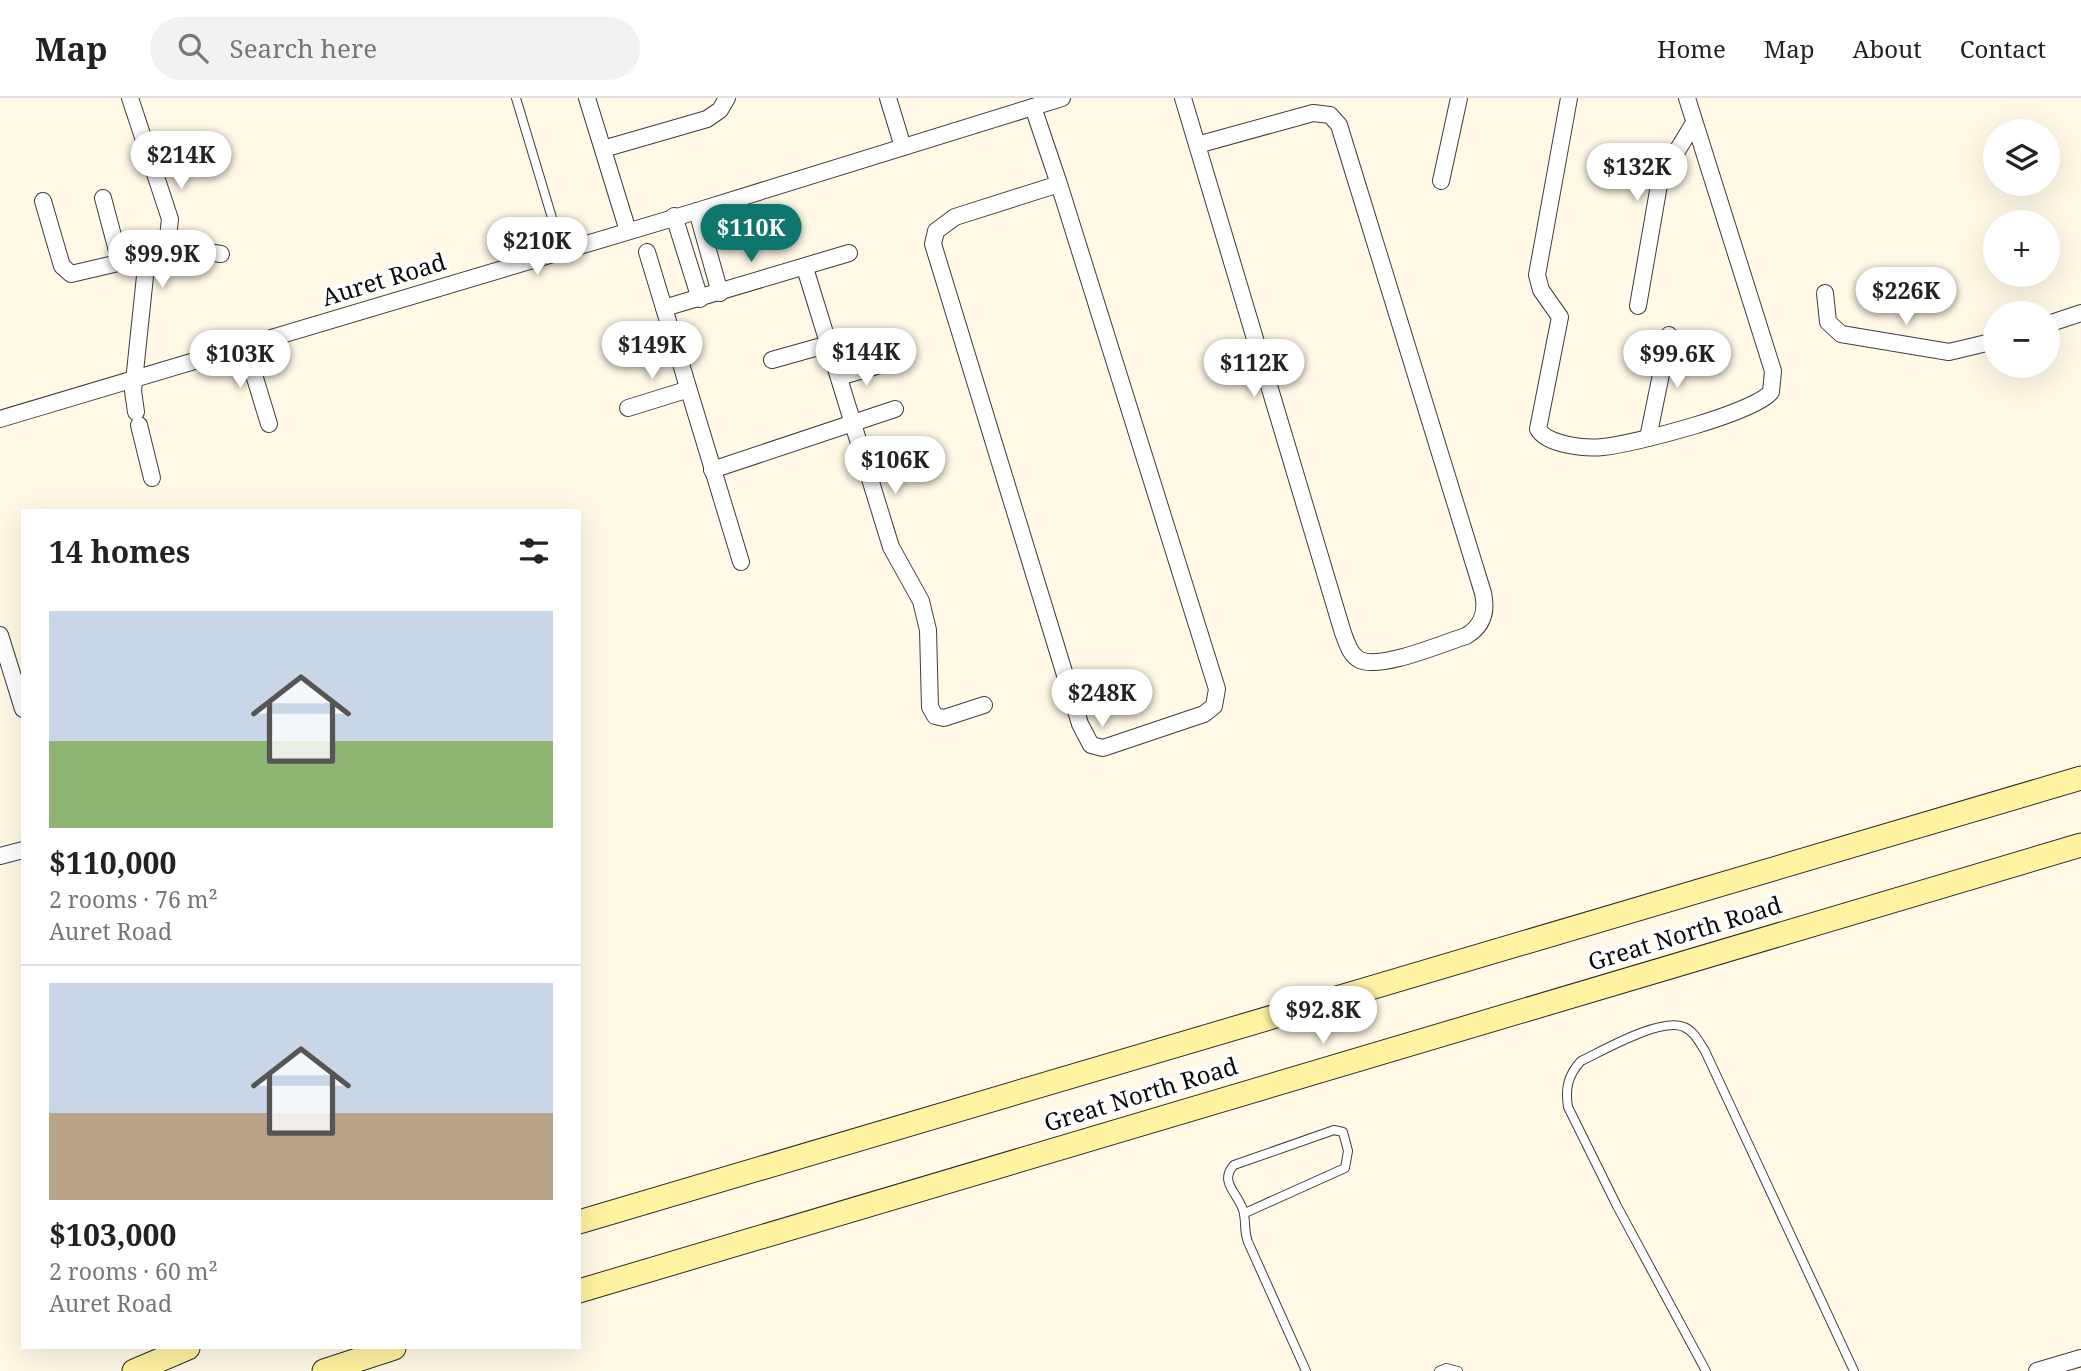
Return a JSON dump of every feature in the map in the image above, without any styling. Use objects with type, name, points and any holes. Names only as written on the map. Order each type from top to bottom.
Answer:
[{"type":"main road","name":"Great North Road","points":[[581,1221],[2081,778]]},
{"type":"main road","name":"Great North Road","points":[[581,1290],[2081,845]]},
{"type":"main road","points":[[134,1371],[186,1349]]},
{"type":"main road","points":[[324,1371],[391,1349]]},
{"type":"street","points":[[130,98],[170,219],[167,246]]},
{"type":"street","points":[[587,98],[628,231]]},
{"type":"street","points":[[603,149],[707,119],[720,110],[727,98]]},
{"type":"street","points":[[888,98],[903,147]]},
{"type":"street","name":"Auret Road","points":[[0,419],[697,211],[1062,98]]},
{"type":"street","points":[[1183,98],[1351,652],[1360,660],[1381,663],[1466,636],[1474,631],[1482,620],[1483,593],[1339,125],[1329,115],[1313,113],[1198,145]]},
{"type":"street","points":[[1441,181],[1459,98]]},
{"type":"street","points":[[1569,98],[1537,275],[1538,285],[1560,317],[1538,429],[1549,439],[1593,447],[1648,438],[1754,405],[1768,396],[1773,382],[1770,363],[1687,98]]},
{"type":"street","points":[[1032,107],[1059,184],[1217,694],[1214,706],[1204,714],[1102,748],[1096,748],[1087,741],[1080,724],[933,244],[936,231],[955,217],[1059,184]]},
{"type":"street","points":[[1638,306],[1660,179],[1694,123]]},
{"type":"street","points":[[103,198],[120,262]]},
{"type":"street","points":[[43,201],[62,266],[67,273],[76,275],[147,257],[167,246],[221,254]]},
{"type":"street","points":[[697,211],[720,293]]},
{"type":"street","points":[[674,216],[700,299]]},
{"type":"street","points":[[647,252],[741,562]]},
{"type":"street","points":[[664,308],[849,253]]},
{"type":"street","points":[[147,257],[132,401],[152,478]]},
{"type":"street","points":[[805,268],[891,547],[921,600],[925,615],[930,707],[935,716],[944,718],[984,705]]},
{"type":"street","points":[[1825,293],[1828,321],[1841,334],[1949,352],[1983,345]]},
{"type":"street","points":[[2060,320],[2081,313]]},
{"type":"street","points":[[1648,438],[1669,335]]},
{"type":"street","points":[[772,360],[829,344]]},
{"type":"street","points":[[245,345],[269,424]]},
{"type":"street","points":[[839,377],[883,364]]},
{"type":"street","points":[[628,408],[687,390]]},
{"type":"street","points":[[712,470],[895,409]]},
{"type":"street","points":[[0,635],[21,703]]},
{"type":"street","points":[[0,856],[21,851]]},
{"type":"street","points":[[2037,1371],[2081,1358]]},
{"type":"lane","points":[[516,98],[562,251]]},
{"type":"lane","points":[[1706,1371],[1617,1206],[1568,1107],[1566,1092],[1573,1069],[1581,1060],[1659,1027],[1674,1024],[1685,1027],[1695,1035],[1705,1051],[1854,1371]]},
{"type":"lane","points":[[1245,1213],[1345,1168],[1348,1152],[1343,1132],[1334,1130],[1234,1165],[1228,1171],[1227,1180],[1245,1213],[1243,1227],[1248,1242],[1306,1371]]},
{"type":"lane","points":[[1438,1371],[1446,1368],[1458,1371]]}]
